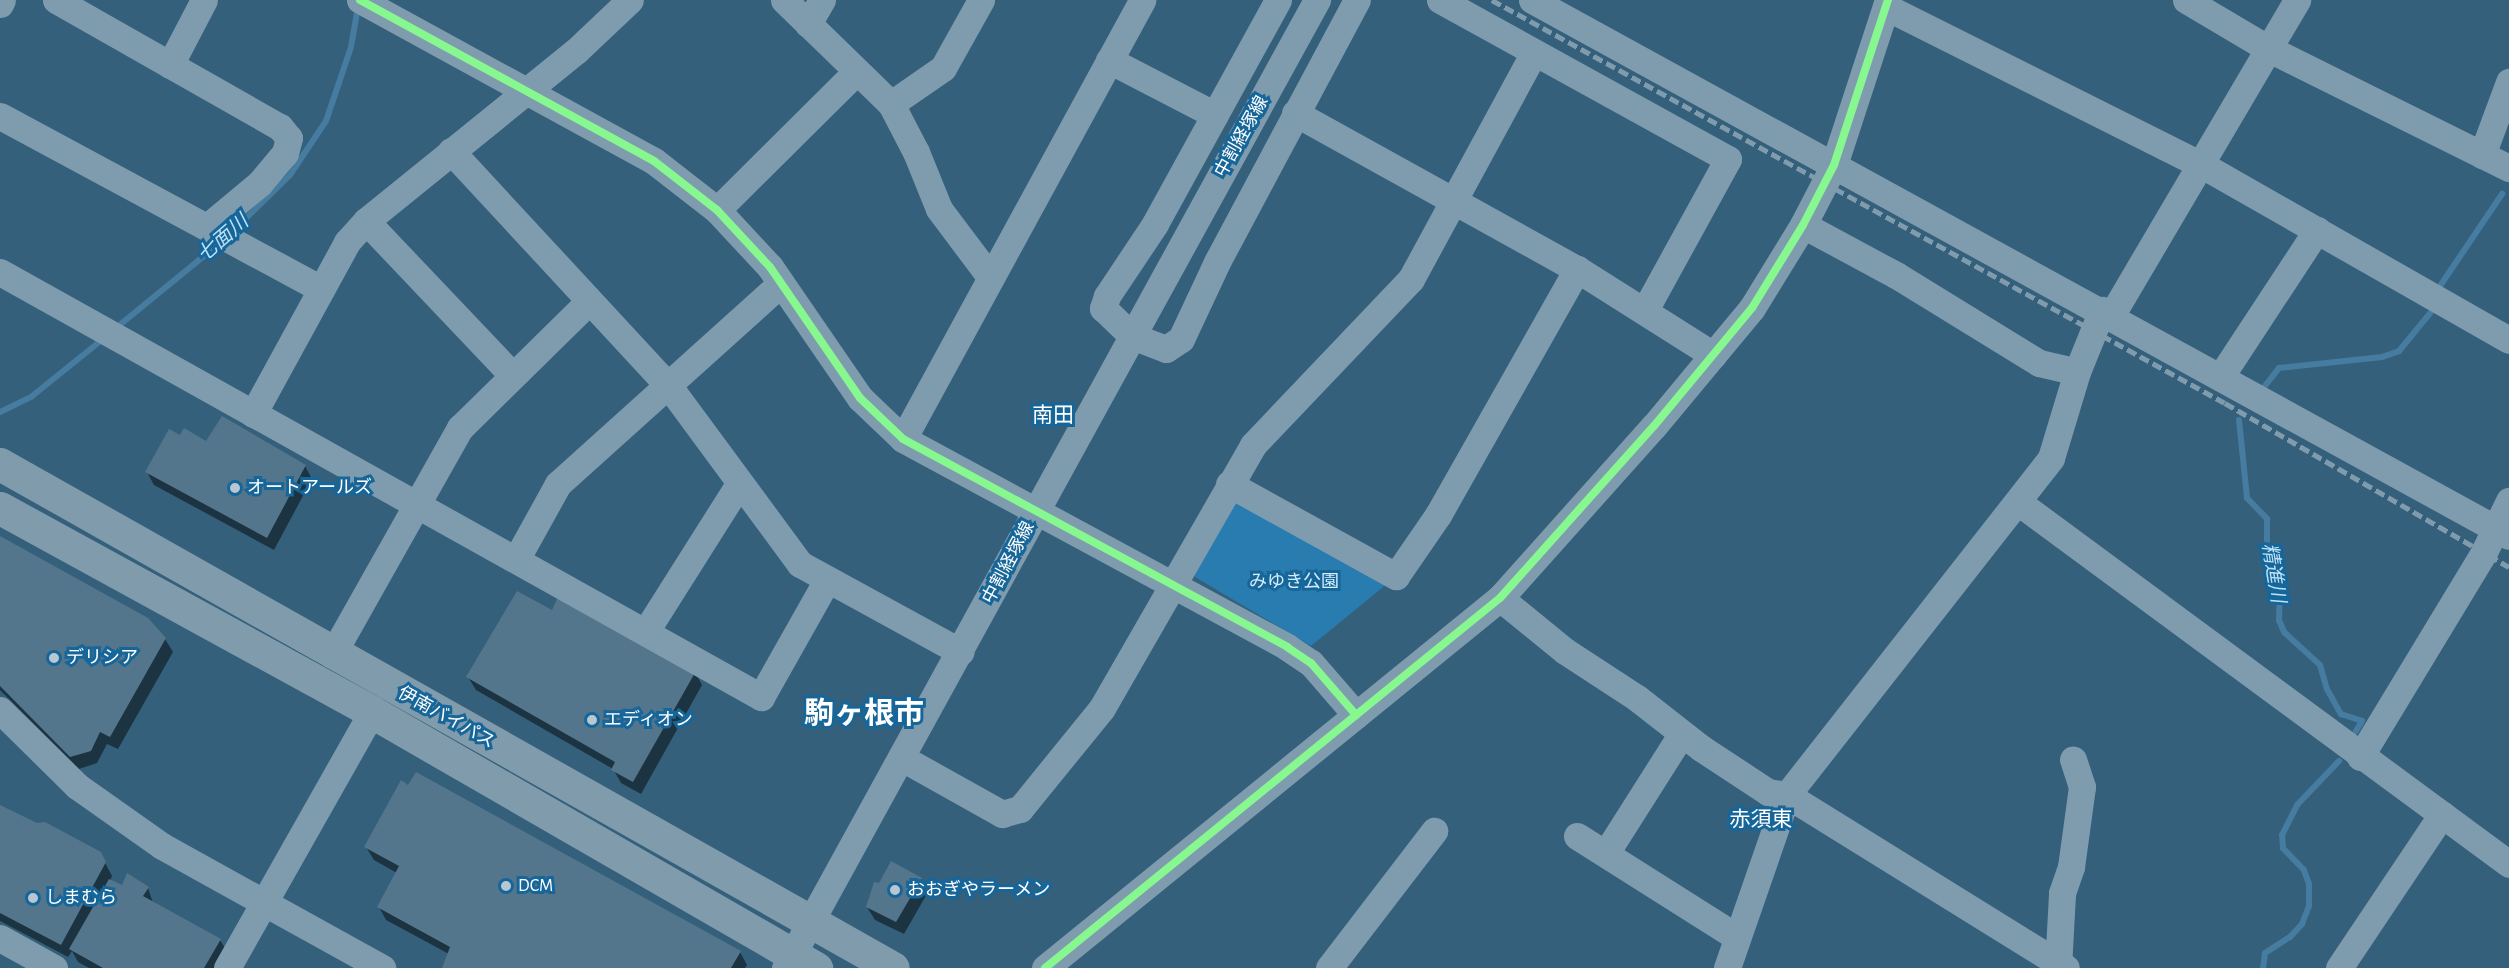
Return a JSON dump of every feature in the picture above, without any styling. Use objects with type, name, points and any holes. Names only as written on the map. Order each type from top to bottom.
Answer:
[{"type":"highway","name":"伊南バイパス","points":[[0,464],[332,655],[894,968]]},
{"type":"highway","name":"伊南バイパス","points":[[0,508],[372,712],[798,963]]},
{"type":"street","points":[[56,0],[280,128],[289,138],[285,153],[260,183],[210,229]]},
{"type":"street","points":[[170,65],[204,0]]},
{"type":"street","points":[[784,0],[891,104],[916,152],[939,209],[990,277]]},
{"type":"street","points":[[808,24],[822,0]]},
{"type":"street","points":[[891,104],[942,68],[981,0]]},
{"type":"street","points":[[903,439],[1142,0]]},
{"type":"street","points":[[1278,0],[1155,224],[1107,296],[1103,308],[1132,336],[1166,349],[1181,339],[1295,113],[1357,0]]},
{"type":"street","name":"中割経塚線","points":[[798,963],[810,922],[961,652],[1317,0]]},
{"type":"street","points":[[1440,0],[1728,159],[1645,310]]},
{"type":"street","points":[[2186,0],[2269,49],[2509,168]]},
{"type":"street","points":[[1727,968],[1787,795],[2051,458],[2077,372],[2107,313],[2202,165],[2297,0]]},
{"type":"street","points":[[253,414],[348,242],[366,221],[609,23],[628,1]]},
{"type":"street","points":[[1537,1],[2502,531]]},
{"type":"street","points":[[1045,968],[1500,598],[1554,541],[1752,308],[1803,225],[1834,165],[1887,3],[2202,165],[2509,340]]},
{"type":"street","points":[[372,4],[654,161],[717,210],[781,283],[860,398],[903,439],[1311,663],[1356,715]]},
{"type":"street","points":[[902,758],[1002,814],[1020,809],[1102,708],[1252,445],[1411,279],[1534,52]]},
{"type":"street","points":[[1109,60],[1215,115]]},
{"type":"street","points":[[717,210],[856,72]]},
{"type":"street","points":[[2482,154],[2509,82]]},
{"type":"street","points":[[1295,113],[1577,269],[1713,355]]},
{"type":"street","points":[[0,116],[321,289]]},
{"type":"street","points":[[451,151],[588,302],[668,385],[800,564],[961,652]]},
{"type":"street","points":[[366,221],[511,374]]},
{"type":"street","points":[[1803,225],[1896,275],[2039,363],[2077,372]]},
{"type":"street","points":[[2221,376],[2317,230]]},
{"type":"street","points":[[1229,484],[1396,576],[1438,515],[1577,269]]},
{"type":"street","points":[[0,272],[517,558],[761,697],[827,580]]},
{"type":"street","points":[[517,558],[558,484],[781,283]]},
{"type":"street","points":[[332,655],[460,428],[511,374],[588,302]]},
{"type":"street","points":[[646,631],[739,484]]},
{"type":"street","points":[[2360,757],[2484,552],[2502,531],[2509,501]]},
{"type":"street","points":[[2018,502],[2360,757],[2509,864]]},
{"type":"street","points":[[1500,598],[1565,651],[1637,698],[1681,735],[1768,792],[1787,795],[2061,966]]},
{"type":"street","points":[[0,710],[77,786],[162,846],[382,968]]},
{"type":"street","points":[[227,968],[372,712]]},
{"type":"street","points":[[1606,853],[1681,735]]},
{"type":"street","points":[[2061,966],[2062,893],[2071,867],[2082,787],[2073,759]]},
{"type":"street","points":[[2339,968],[2442,814]]},
{"type":"street","points":[[1329,968],[1434,831]]},
{"type":"street","points":[[1577,836],[1737,937]]},
{"type":"street","points":[[0,938],[54,968]]},
{"type":"green space","name":"みゆき公園","points":[[1239,498],[1388,583],[1311,646],[1195,577],[1192,569],[1228,503]]},
{"type":"building","points":[[222,416],[306,465],[267,538],[145,472],[169,429],[180,435],[184,428],[206,441]]},
{"type":"building","points":[[0,536],[148,618],[166,638],[110,737],[100,732],[91,751],[70,757],[0,686]]},
{"type":"building","points":[[517,591],[552,610],[558,597],[696,671],[633,782],[611,770],[615,762],[466,677]]},
{"type":"building","name":"DCM","points":[[416,772],[741,951],[731,968],[442,968],[450,947],[377,907],[399,866],[364,847],[401,780],[408,785]]},
{"type":"building","points":[[0,805],[37,823],[45,822],[101,852],[106,862],[61,945],[0,913]]},
{"type":"building","points":[[891,861],[922,878],[896,922],[866,907],[874,882],[879,883]]},
{"type":"building","points":[[127,873],[149,887],[143,896],[221,939],[204,968],[103,968],[69,949],[109,879],[122,885]]},
{"type":"waterway","name":"七面川","points":[[232,232],[290,175],[326,121],[351,47],[358,7]]},
{"type":"waterway","points":[[2438,289],[2502,194]]},
{"type":"waterway","name":"七面川","points":[[116,328],[220,243]]},
{"type":"waterway","points":[[2261,391],[2279,368],[2382,357],[2399,351],[2431,312]]},
{"type":"waterway","name":"七面川","points":[[0,412],[31,397],[104,338]]},
{"type":"waterway","name":"精進川","points":[[2239,420],[2247,498],[2267,519],[2267,545],[2280,591],[2279,620],[2284,632],[2320,665],[2327,689],[2341,714],[2362,721],[2356,731]]},
{"type":"waterway","name":"精進川","points":[[2263,968],[2265,953],[2290,937],[2302,924],[2309,906],[2309,884],[2304,870],[2283,848],[2282,835],[2297,805],[2339,761]]},
{"type":"railway","points":[[1492,0],[2225,403],[2509,567]]},
{"type":"cycle path","points":[[360,0],[654,161],[717,210],[770,267],[860,398],[903,439],[1287,647],[1311,663],[1356,715]]},
{"type":"cycle path","points":[[1045,968],[1500,598],[1654,426],[1752,308],[1803,225],[1834,165],[1888,0]]},
{"type":"place","name":"オートアールズ","points":[[235,488]]},
{"type":"place","name":"デリシア","points":[[54,658]]},
{"type":"place","name":"エディオン","points":[[592,720]]},
{"type":"place","name":"DCM","points":[[506,886]]},
{"type":"place","name":"おおぎやラーメン","points":[[895,890]]},
{"type":"place","name":"しまむら","points":[[33,898]]},
{"type":"district","name":"南田","points":[[1053,416]]},
{"type":"district","name":"駒ヶ根市","points":[[864,714]]},
{"type":"district","name":"赤須東","points":[[1761,820]]}]
